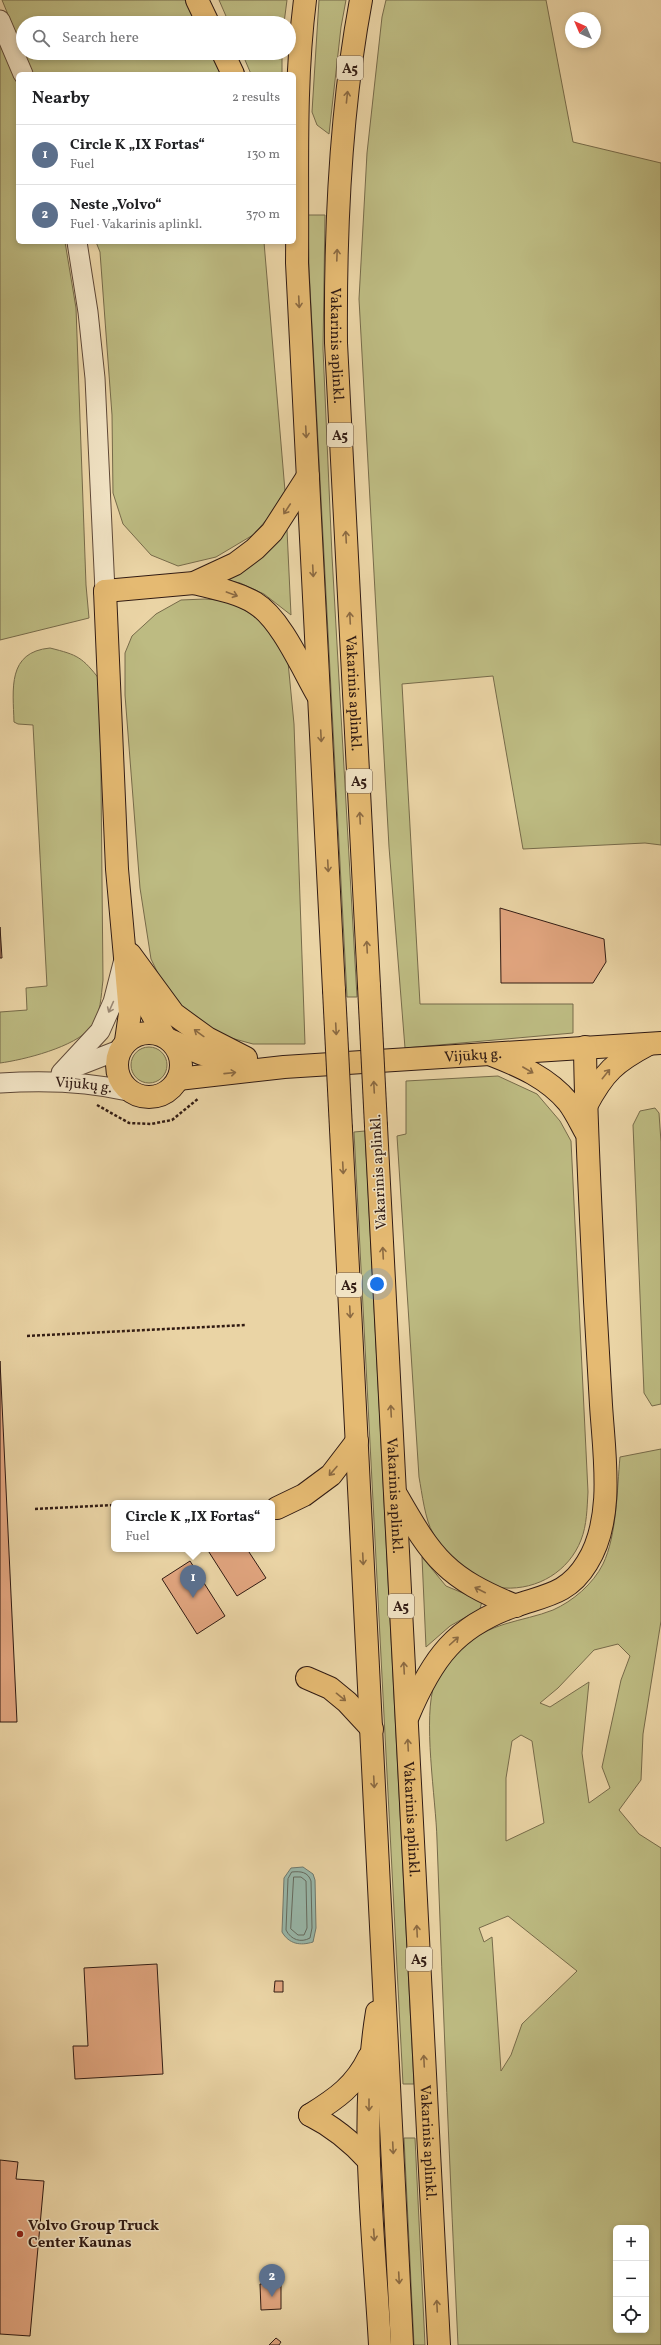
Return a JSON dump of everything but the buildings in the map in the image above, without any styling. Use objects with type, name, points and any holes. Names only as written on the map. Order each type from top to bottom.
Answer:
[{"type":"main road","points":[[198,0],[205,16]]},
{"type":"main road","name":"A5","points":[[305,0],[302,26],[298,145],[298,263],[402,2345]]},
{"type":"main road","name":"Vakarinis aplinkl.","points":[[360,0],[353,43],[343,136],[337,241],[336,336],[439,2345]]},
{"type":"main road","points":[[226,60],[232,72]]},
{"type":"main road","points":[[291,244],[298,263]]},
{"type":"main road","points":[[126,950],[150,1010],[181,1059],[181,1070],[178,1079],[171,1088],[161,1095],[150,1097],[138,1096],[128,1090],[121,1082],[117,1072],[116,1060],[123,1045],[130,1013],[126,950],[117,869],[105,591],[194,583],[235,564],[256,549],[272,532],[308,476]]},
{"type":"main road","points":[[194,583],[232,593],[256,604],[274,622],[319,697]]},
{"type":"main road","points":[[126,950],[174,1014],[207,1038],[246,1058]]},
{"type":"main road","points":[[123,1045],[144,1032],[168,1038]]},
{"type":"main road","name":"Vijūkų g.","points":[[168,1038],[202,1054],[246,1058],[284,1067]]},
{"type":"main road","points":[[586,1107],[597,1084],[610,1069],[655,1043]]},
{"type":"main road","name":"Vijūkų g.","points":[[178,1079],[284,1067],[655,1043]]},
{"type":"main road","points":[[406,1721],[430,1669],[441,1654],[456,1639],[472,1627],[516,1606],[545,1598],[561,1590],[576,1578],[587,1563],[597,1544],[602,1518],[604,1452],[586,1133],[585,1047]]},
{"type":"main road","points":[[492,1054],[525,1068],[549,1083],[568,1102],[586,1133]]},
{"type":"main road","points":[[278,1508],[304,1495],[331,1475],[357,1441]]},
{"type":"main road","points":[[395,1492],[417,1530],[448,1569],[480,1591],[516,1606]]},
{"type":"main road","points":[[307,1678],[330,1688],[347,1702],[372,1729]]},
{"type":"main road","points":[[380,2345],[369,2161],[370,2056],[383,1969]]},
{"type":"main road","points":[[369,2161],[354,2144],[332,2125],[310,2115],[332,2102],[349,2087],[362,2074],[370,2056]]},
{"type":"street","points":[[0,20],[16,58]]},
{"type":"street","points":[[17,60],[22,72]]},
{"type":"street","points":[[77,244],[88,312],[95,378],[105,591]]},
{"type":"street","points":[[60,1073],[100,1031],[113,1002],[126,950]]},
{"type":"street","name":"Vijūkų g.","points":[[39,1080],[60,1073],[123,1045]]},
{"type":"street","name":"Vijūkų g.","points":[[0,1083],[39,1080],[93,1083],[128,1090]]},
{"type":"path","points":[[95,1105],[130,1123],[151,1124],[172,1120],[204,1094]]},
{"type":"path","points":[[27,1336],[246,1325]]},
{"type":"path","points":[[36,1509],[111,1505]]},
{"type":"shaded area","points":[[2,0],[185,0],[193,16],[16,16],[16,34]]},
{"type":"shaded area","points":[[219,0],[287,0],[285,16],[226,16]]},
{"type":"shaded area","points":[[319,0],[346,0],[341,27],[329,134],[317,125],[312,112]]},
{"type":"shaded area","points":[[386,0],[546,0],[573,142],[661,163],[661,845],[645,843],[523,849],[493,676],[402,684],[420,1004],[573,1004],[573,1033],[405,1048],[389,847],[359,299],[367,153],[382,17]]},
{"type":"shaded area","points":[[0,42],[16,81],[16,244],[65,244],[76,308],[86,585],[89,618],[0,640]]},
{"type":"shaded area","points":[[27,60],[214,60],[220,72],[32,72]]},
{"type":"shaded area","points":[[245,60],[282,60],[282,72],[250,72]]},
{"type":"shaded area","points":[[308,215],[325,215],[323,349],[332,556],[357,997],[347,997],[309,268]]},
{"type":"shaded area","points":[[97,244],[264,244],[285,491],[268,518],[253,535],[216,557],[178,566],[151,555],[123,524],[113,493],[112,415],[100,252]]},
{"type":"shaded area","points":[[287,530],[291,615],[264,594],[240,583],[216,578],[274,543]]},
{"type":"shaded area","points":[[205,599],[231,601],[259,620],[280,645],[288,662],[294,724],[305,1044],[253,1044],[220,1035],[191,1018],[167,992],[151,959],[140,888],[125,695],[125,653],[132,636],[156,614],[181,600]]},
{"type":"shaded area","points":[[50,648],[79,658],[89,666],[100,680],[103,980],[101,998],[99,1011],[91,1027],[74,1041],[35,1056],[0,1063],[0,1012],[27,1010],[26,988],[47,986],[33,725],[18,724],[14,722],[13,697],[19,664],[26,657],[36,651]]},
{"type":"shaded area","points":[[153,1047],[162,1052],[166,1058],[166,1072],[162,1078],[153,1083],[145,1083],[136,1078],[132,1072],[131,1061],[136,1052],[142,1048]]},
{"type":"shaded area","points":[[498,1076],[537,1094],[560,1121],[571,1141],[588,1492],[583,1534],[576,1551],[569,1561],[551,1576],[540,1582],[517,1588],[488,1587],[471,1577],[449,1556],[430,1528],[426,1514],[419,1477],[397,1136],[406,1134],[406,1081]]},
{"type":"shaded area","points":[[655,1108],[659,1113],[661,1142],[661,1404],[652,1406],[644,1393],[633,1125],[640,1111]]},
{"type":"shaded area","points":[[365,1131],[414,2084],[403,2084],[354,1132]]},
{"type":"shaded area","points":[[661,1449],[661,1621],[643,1734],[641,1780],[619,1810],[639,1834],[661,1848],[661,2345],[458,2345],[437,1840],[430,1737],[431,1697],[435,1682],[446,1662],[463,1646],[494,1628],[553,1610],[575,1597],[588,1585],[599,1571],[608,1552],[616,1512],[620,1457]],"holes":[[[618,1644],[630,1656],[621,1680],[602,1767],[610,1788],[589,1803],[582,1753],[589,1682],[550,1707],[540,1703],[558,1688],[594,1650]],[[521,1735],[532,1741],[544,1823],[506,1841],[506,1778],[512,1741]],[[508,1916],[577,1971],[522,2024],[511,2055],[501,2071],[492,1937],[484,1942],[479,1928]]]},
{"type":"shaded area","points":[[422,1557],[446,1586],[482,1601],[480,1609],[450,1626],[426,1647]]},
{"type":"shaded area","points":[[404,2138],[415,2138],[425,2345],[414,2345]]},
{"type":"water","points":[[303,1867],[313,1874],[315,1880],[316,1928],[313,1942],[299,1944],[288,1939],[282,1932],[284,1878],[291,1868]]},
{"type":"place","name":"Circle K „IX Fortas“","points":[[193,1598]]},
{"type":"place","name":"Volvo Group Truck Center Kaunas","points":[[20,2234]]},
{"type":"place","name":"Neste „Volvo“","points":[[272,2297]]}]
